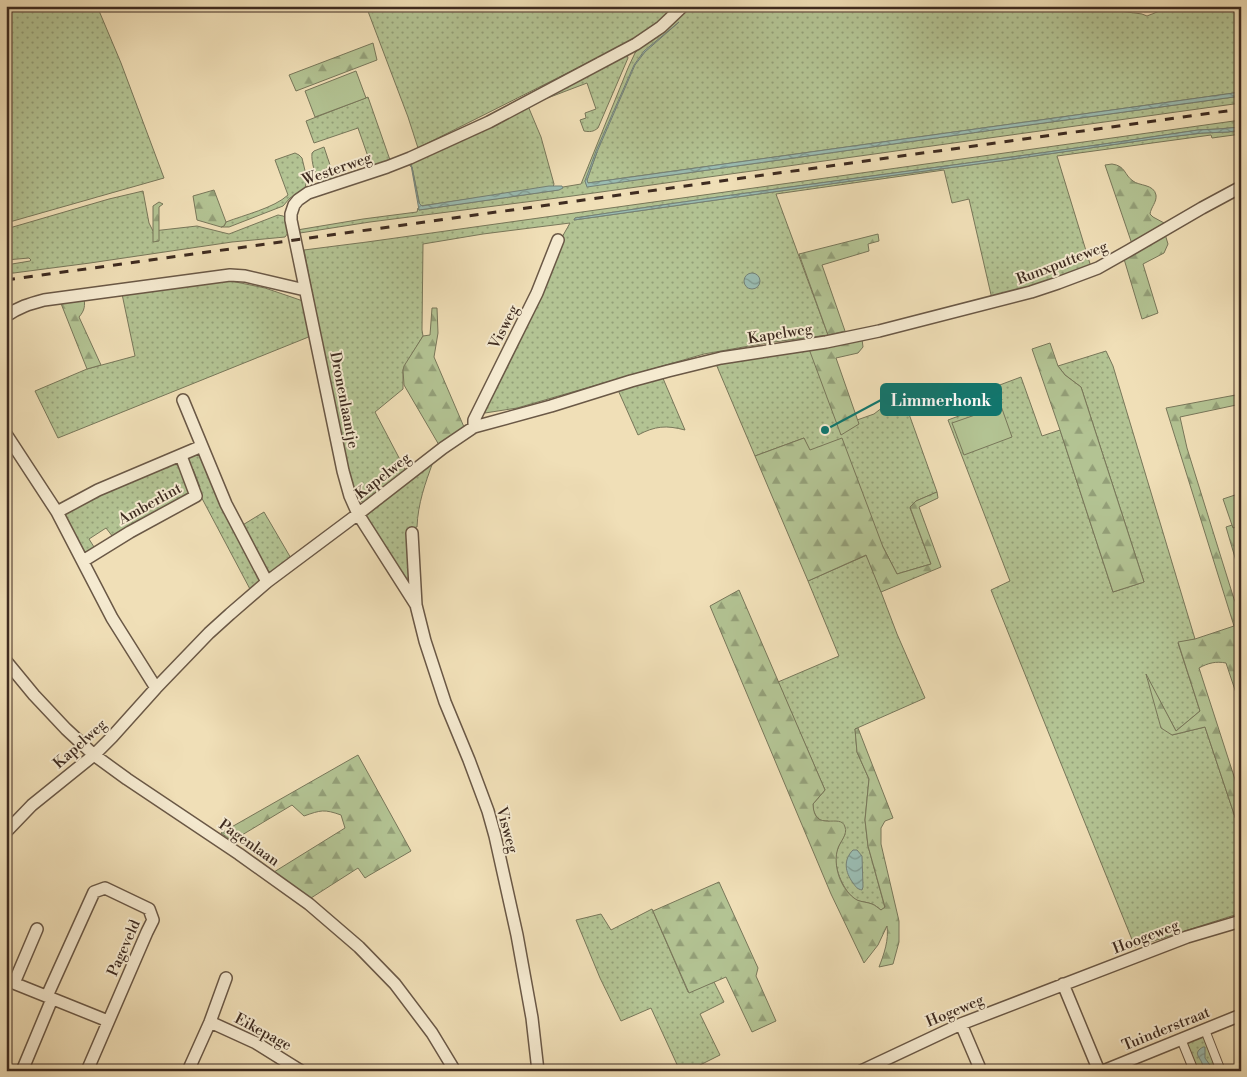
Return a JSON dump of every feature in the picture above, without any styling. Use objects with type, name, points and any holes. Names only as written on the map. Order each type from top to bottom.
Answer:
[{"type":"street","name":"Westerweg","points":[[305,290],[294,239],[291,214],[294,205],[302,196],[410,158],[504,114],[636,44],[661,27],[683,6]]},
{"type":"street","name":"Runxputteweg","points":[[879,331],[1004,300],[1083,274],[1113,260],[1241,187]]},
{"type":"street","name":"Visweg","points":[[474,427],[474,420],[537,293],[558,240]]},
{"type":"street","points":[[6,316],[20,307],[44,300],[230,275],[245,276],[305,290]]},
{"type":"street","name":"Dronenlaantje","points":[[305,290],[311,311],[343,471],[350,496],[358,514]]},
{"type":"street","name":"Kapelweg","points":[[6,832],[32,805],[112,737],[156,688],[230,614],[267,582],[454,440],[474,427],[631,381],[722,358],[826,342],[879,331]]},
{"type":"street","points":[[183,400],[226,504],[267,582]]},
{"type":"street","points":[[6,434],[57,512],[112,618],[156,688]]},
{"type":"street","name":"Amberlint","points":[[57,512],[98,490],[202,446]]},
{"type":"street","name":"Amberlint","points":[[83,562],[130,532],[196,496],[181,456]]},
{"type":"street","name":"Visweg","points":[[358,514],[416,605]]},
{"type":"street","name":"Visweg","points":[[412,534],[416,605],[425,641],[445,702],[469,760],[495,836],[517,935],[532,1018],[538,1071]]},
{"type":"street","name":"Pagenlaan","points":[[6,661],[66,729],[94,754],[127,779],[239,854],[309,904],[358,947],[396,984],[432,1033],[455,1071]]},
{"type":"street","name":"Pageveld","points":[[22,1071],[94,892],[105,888],[149,909],[153,920],[87,1071]]},
{"type":"street","name":"Hoogeweg","points":[[1063,984],[1187,937],[1241,921]]},
{"type":"street","points":[[37,929],[10,982],[108,1021]]},
{"type":"street","points":[[188,1071],[210,1022],[226,978]]},
{"type":"street","points":[[1063,984],[1098,1071]]},
{"type":"street","name":"Hogeweg","points":[[861,1071],[961,1024],[1063,984]]},
{"type":"street","name":"Tuinderstraat","points":[[1103,1071],[1241,1015]]},
{"type":"street","name":"Eikepage","points":[[210,1022],[256,1043],[299,1070]]},
{"type":"street","points":[[961,1024],[981,1071]]},
{"type":"street","points":[[1205,1030],[1221,1071]]},
{"type":"street","points":[[1181,1039],[1194,1071]]},
{"type":"green space","points":[[6,6],[97,6],[121,63],[164,178],[6,223]]},
{"type":"green space","points":[[366,6],[672,6],[656,24],[621,46],[418,148]]},
{"type":"green space","points":[[691,6],[1118,6],[1120,11],[1147,16],[1172,6],[1241,6],[1241,92],[588,183],[587,180],[597,152],[585,181],[587,186],[1241,96],[1241,103],[300,233],[297,230],[417,212],[418,208],[419,210],[558,190],[563,187],[581,184],[635,53],[642,45]]},
{"type":"green space","points":[[373,43],[377,60],[296,91],[289,75]]},
{"type":"green space","points":[[627,54],[628,58],[598,128],[595,130],[590,132],[584,131],[580,120],[586,118],[585,113],[596,109],[587,83],[545,99],[546,96]]},
{"type":"green space","points":[[356,71],[366,98],[315,117],[305,91]]},
{"type":"green space","points":[[368,97],[390,160],[372,168],[358,128],[314,143],[306,121]]},
{"type":"green space","points":[[528,106],[541,137],[554,184],[553,187],[420,206],[410,162],[437,152]]},
{"type":"green space","points":[[1241,120],[1241,127],[1198,130],[575,218],[574,220],[1152,139],[1241,130],[1241,134],[1212,138],[1211,135],[1057,156],[1091,267],[992,299],[969,199],[952,203],[944,170],[776,194],[828,335],[704,354],[517,408],[485,413],[536,308],[561,239],[570,223],[423,244],[423,336],[403,370],[403,389],[375,412],[407,473],[368,502],[362,502],[356,496],[341,440],[304,250]]},
{"type":"green space","points":[[324,147],[335,180],[325,183],[321,182],[317,176],[312,157],[314,151]]},
{"type":"green space","points":[[295,153],[302,158],[307,179],[305,188],[290,198],[283,206],[229,227],[221,227],[226,222],[275,204],[288,195],[275,160]]},
{"type":"green space","points":[[1112,164],[1120,167],[1136,183],[1155,191],[1156,198],[1150,214],[1166,224],[1132,244],[1105,165]]},
{"type":"green space","points":[[214,190],[226,222],[221,227],[197,220],[193,196]]},
{"type":"green space","points":[[143,191],[149,223],[153,231],[197,226],[229,234],[278,215],[285,217],[288,233],[285,237],[232,242],[6,274],[6,265],[31,260],[29,258],[6,260],[6,229]]},
{"type":"green space","points":[[159,202],[163,204],[159,207],[159,241],[153,242],[153,206]]},
{"type":"green space","points":[[878,234],[879,241],[868,244],[869,251],[822,265],[845,331],[828,335],[799,254]]},
{"type":"green space","points":[[1165,234],[1168,244],[1164,253],[1143,264],[1158,313],[1142,319],[1124,259]]},
{"type":"green space","points":[[226,280],[265,288],[303,301],[311,336],[58,438],[35,391],[87,369],[135,356],[122,294]]},
{"type":"green space","points":[[84,297],[84,308],[79,317],[101,365],[87,369],[60,301]]},
{"type":"green space","points":[[432,308],[437,308],[438,333],[434,357],[464,427],[439,445],[404,385],[403,370],[423,336],[430,335]]},
{"type":"green space","points":[[862,339],[863,347],[858,353],[836,358],[859,424],[841,435],[809,349]]},
{"type":"green space","points":[[1050,343],[1058,366],[1065,375],[1081,387],[1144,582],[1113,592],[1032,349]]},
{"type":"green space","points":[[809,349],[858,424],[857,420],[874,414],[883,407],[904,400],[937,492],[916,501],[910,508],[931,564],[897,574],[883,547],[809,450],[804,438],[755,456],[716,364]]},
{"type":"green space","points":[[1106,351],[1113,366],[1195,639],[1178,643],[1200,711],[1176,731],[1147,677],[1172,735],[1205,727],[1241,835],[1241,913],[1135,947],[991,590],[1010,581],[948,420],[1002,400],[997,386],[1021,377],[1042,436],[1060,430],[1113,592],[1144,582],[1081,387],[1065,375],[1058,366]]},
{"type":"green space","points":[[662,376],[685,430],[661,427],[638,435],[618,390]]},
{"type":"green space","points":[[1241,394],[1241,404],[1180,417],[1187,448],[1234,599],[1241,613],[1241,708],[1226,663],[1212,663],[1199,668],[1241,798],[1241,835],[1205,727],[1172,735],[1161,728],[1146,674],[1176,731],[1200,711],[1178,642],[1195,639],[1234,626],[1166,408]]},
{"type":"green space","points":[[1001,406],[1012,437],[964,455],[952,423]]},
{"type":"green space","points":[[804,438],[810,450],[842,438],[883,547],[897,574],[931,564],[910,507],[916,501],[937,492],[938,498],[919,507],[941,567],[881,592],[866,555],[808,581],[755,456]]},
{"type":"green space","points":[[191,455],[202,455],[261,581],[251,591],[197,489],[200,487],[193,469],[190,470],[188,459]]},
{"type":"green space","points":[[433,462],[420,502],[417,527],[407,529],[412,591],[365,517]]},
{"type":"green space","points":[[170,464],[178,465],[189,487],[189,494],[113,537],[106,528],[89,539],[94,547],[94,551],[84,553],[64,515],[65,512],[96,495]]},
{"type":"green space","points":[[1241,493],[1241,525],[1233,528],[1223,499]]},
{"type":"green space","points":[[264,512],[292,560],[271,573],[267,571],[241,526]]},
{"type":"green space","points":[[1241,522],[1241,578],[1226,527]]},
{"type":"green space","points":[[867,555],[897,634],[925,698],[855,729],[857,752],[869,779],[865,820],[868,846],[885,908],[881,910],[872,904],[856,900],[848,892],[841,880],[836,855],[845,834],[828,821],[821,821],[817,818],[813,810],[813,804],[825,790],[778,682],[839,656],[808,581]]},
{"type":"green space","points":[[739,590],[825,790],[813,804],[814,813],[823,821],[838,821],[843,823],[845,827],[845,835],[836,855],[837,870],[842,884],[851,896],[857,900],[873,904],[881,910],[885,907],[868,846],[865,820],[869,779],[857,752],[855,729],[858,728],[893,818],[885,821],[881,828],[881,844],[899,921],[899,942],[893,964],[879,967],[887,942],[887,926],[878,945],[864,963],[831,894],[710,606]]},
{"type":"green space","points":[[358,755],[411,851],[365,878],[358,868],[311,898],[274,872],[345,828],[341,815],[335,813],[322,811],[304,816],[292,805],[232,841],[221,833]]},
{"type":"green space","points":[[719,882],[758,968],[756,976],[776,1021],[752,1032],[726,977],[689,993],[653,911]]},
{"type":"green space","points":[[652,909],[688,992],[714,982],[724,1002],[700,1014],[720,1055],[688,1071],[680,1071],[651,1008],[621,1021],[600,978],[576,920],[601,914],[611,930]]},
{"type":"green space","points":[[1204,1035],[1220,1071],[1197,1071],[1186,1044]]},
{"type":"water","points":[[679,22],[645,52],[635,65],[597,152],[587,180],[588,183],[1241,92],[1241,96],[587,187],[585,181],[596,151],[634,65],[644,51]]},
{"type":"water","points":[[1241,127],[1241,130],[1228,132],[1152,139],[574,220],[575,218],[653,206],[1198,130]]},
{"type":"water","points":[[411,165],[419,203],[422,206],[549,186],[562,186],[563,188],[419,210]]},
{"type":"water","points":[[749,273],[755,273],[760,278],[758,287],[749,289],[744,284],[744,278]]},
{"type":"water","points":[[853,850],[857,850],[862,856],[862,890],[855,886],[850,879],[846,866],[846,862]]},
{"type":"water","points":[[1205,1047],[1205,1058],[1214,1071],[1204,1071],[1197,1053]]},
{"type":"railway","points":[[6,280],[1241,109]]},
{"type":"place","name":"Limmerhonk","points":[[825,430]]}]
